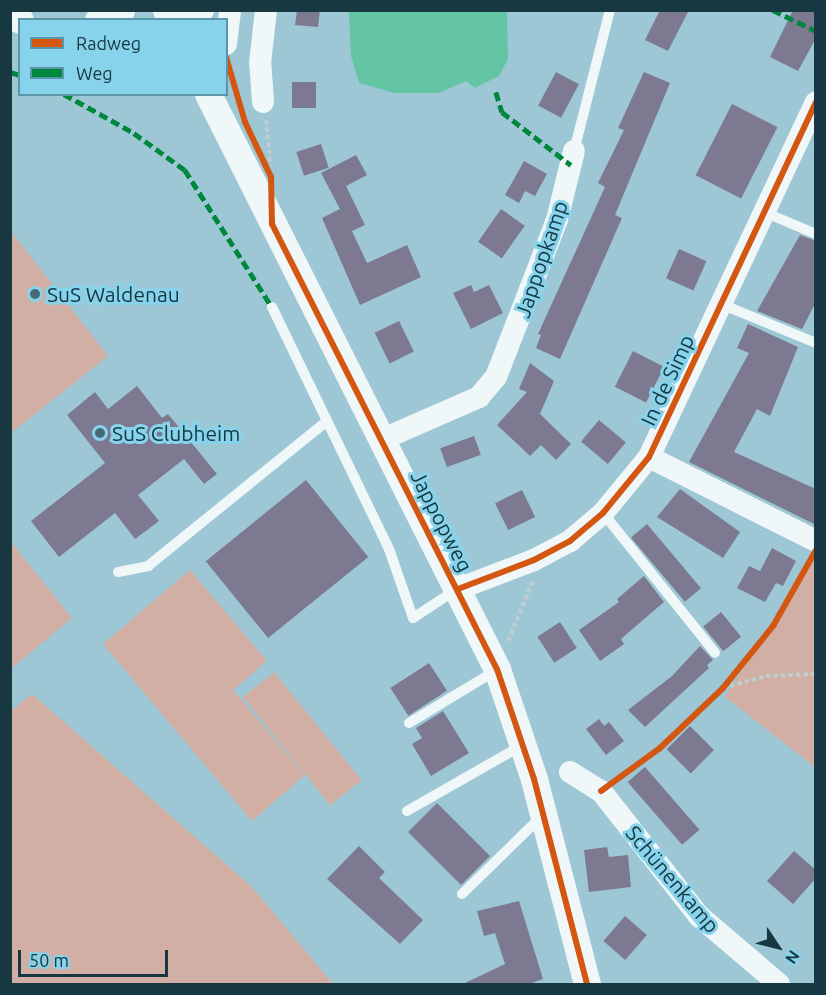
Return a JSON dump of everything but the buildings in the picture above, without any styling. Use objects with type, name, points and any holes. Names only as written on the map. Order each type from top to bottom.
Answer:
[{"type":"street","points":[[103,18],[121,10]]},
{"type":"street","points":[[228,27],[230,10]]},
{"type":"street","points":[[263,102],[260,63],[266,10]]},
{"type":"street","name":"Jappopweg","points":[[208,96],[383,439],[497,669],[524,744],[587,984]]},
{"type":"street","name":"In de Simp","points":[[458,589],[546,554],[603,513],[649,457],[816,102]]},
{"type":"street","name":"Jappopkamp","points":[[383,439],[479,397],[496,377],[557,220],[574,151]]},
{"type":"street","name":"In de Simp","points":[[649,457],[816,541]]},
{"type":"street","name":"Schünenkamp","points":[[570,772],[601,791],[699,916],[779,984]]},
{"type":"lane","name":"Jappopkamp","points":[[574,151],[610,10]]},
{"type":"lane","points":[[764,212],[816,234]]},
{"type":"lane","points":[[721,304],[816,344]]},
{"type":"lane","points":[[272,307],[388,549],[413,618],[458,589]]},
{"type":"lane","points":[[118,572],[148,566],[327,421]]},
{"type":"lane","points":[[603,513],[715,653]]},
{"type":"lane","points":[[409,723],[497,669]]},
{"type":"lane","points":[[407,811],[524,744]]},
{"type":"lane","points":[[462,894],[543,814]]},
{"type":"path","points":[[263,102],[271,177]]},
{"type":"path","points":[[497,669],[546,554]]},
{"type":"path","points":[[723,688],[766,676],[816,674]]},
{"type":"shaded area","points":[[349,11],[507,11],[508,59],[499,76],[475,88],[466,81],[439,93],[395,93],[359,83],[351,56]]},
{"type":"shaded area","name":"SuS Waldenau","points":[[11,231],[108,356],[10,433]]},
{"type":"shaded area","points":[[11,542],[72,618],[10,669]]},
{"type":"shaded area","points":[[815,556],[815,767],[725,697]]},
{"type":"shaded area","points":[[190,570],[267,661],[233,690],[305,775],[252,821],[103,644]]},
{"type":"shaded area","points":[[274,672],[361,780],[330,805],[243,697]]},
{"type":"shaded area","points":[[32,694],[252,887],[333,984],[11,984],[11,711]]},
{"type":"marked path","points":[[773,10],[816,31]]},
{"type":"marked path","points":[[10,72],[18,74]]},
{"type":"marked path","points":[[496,92],[502,112],[571,165]]},
{"type":"marked path","points":[[68,96],[134,133],[185,170],[272,307]]},
{"type":"cycle path","points":[[228,64],[245,122],[271,177],[272,224],[497,669],[534,779],[587,984]]},
{"type":"cycle path","points":[[458,589],[534,560],[570,541],[603,513],[649,457],[816,102]]},
{"type":"cycle path","points":[[601,791],[660,748],[723,688],[773,626],[816,550]]},
{"type":"place","name":"SuS Waldenau","points":[[35,294]]},
{"type":"place","name":"SuS Clubheim","points":[[100,433]]}]
